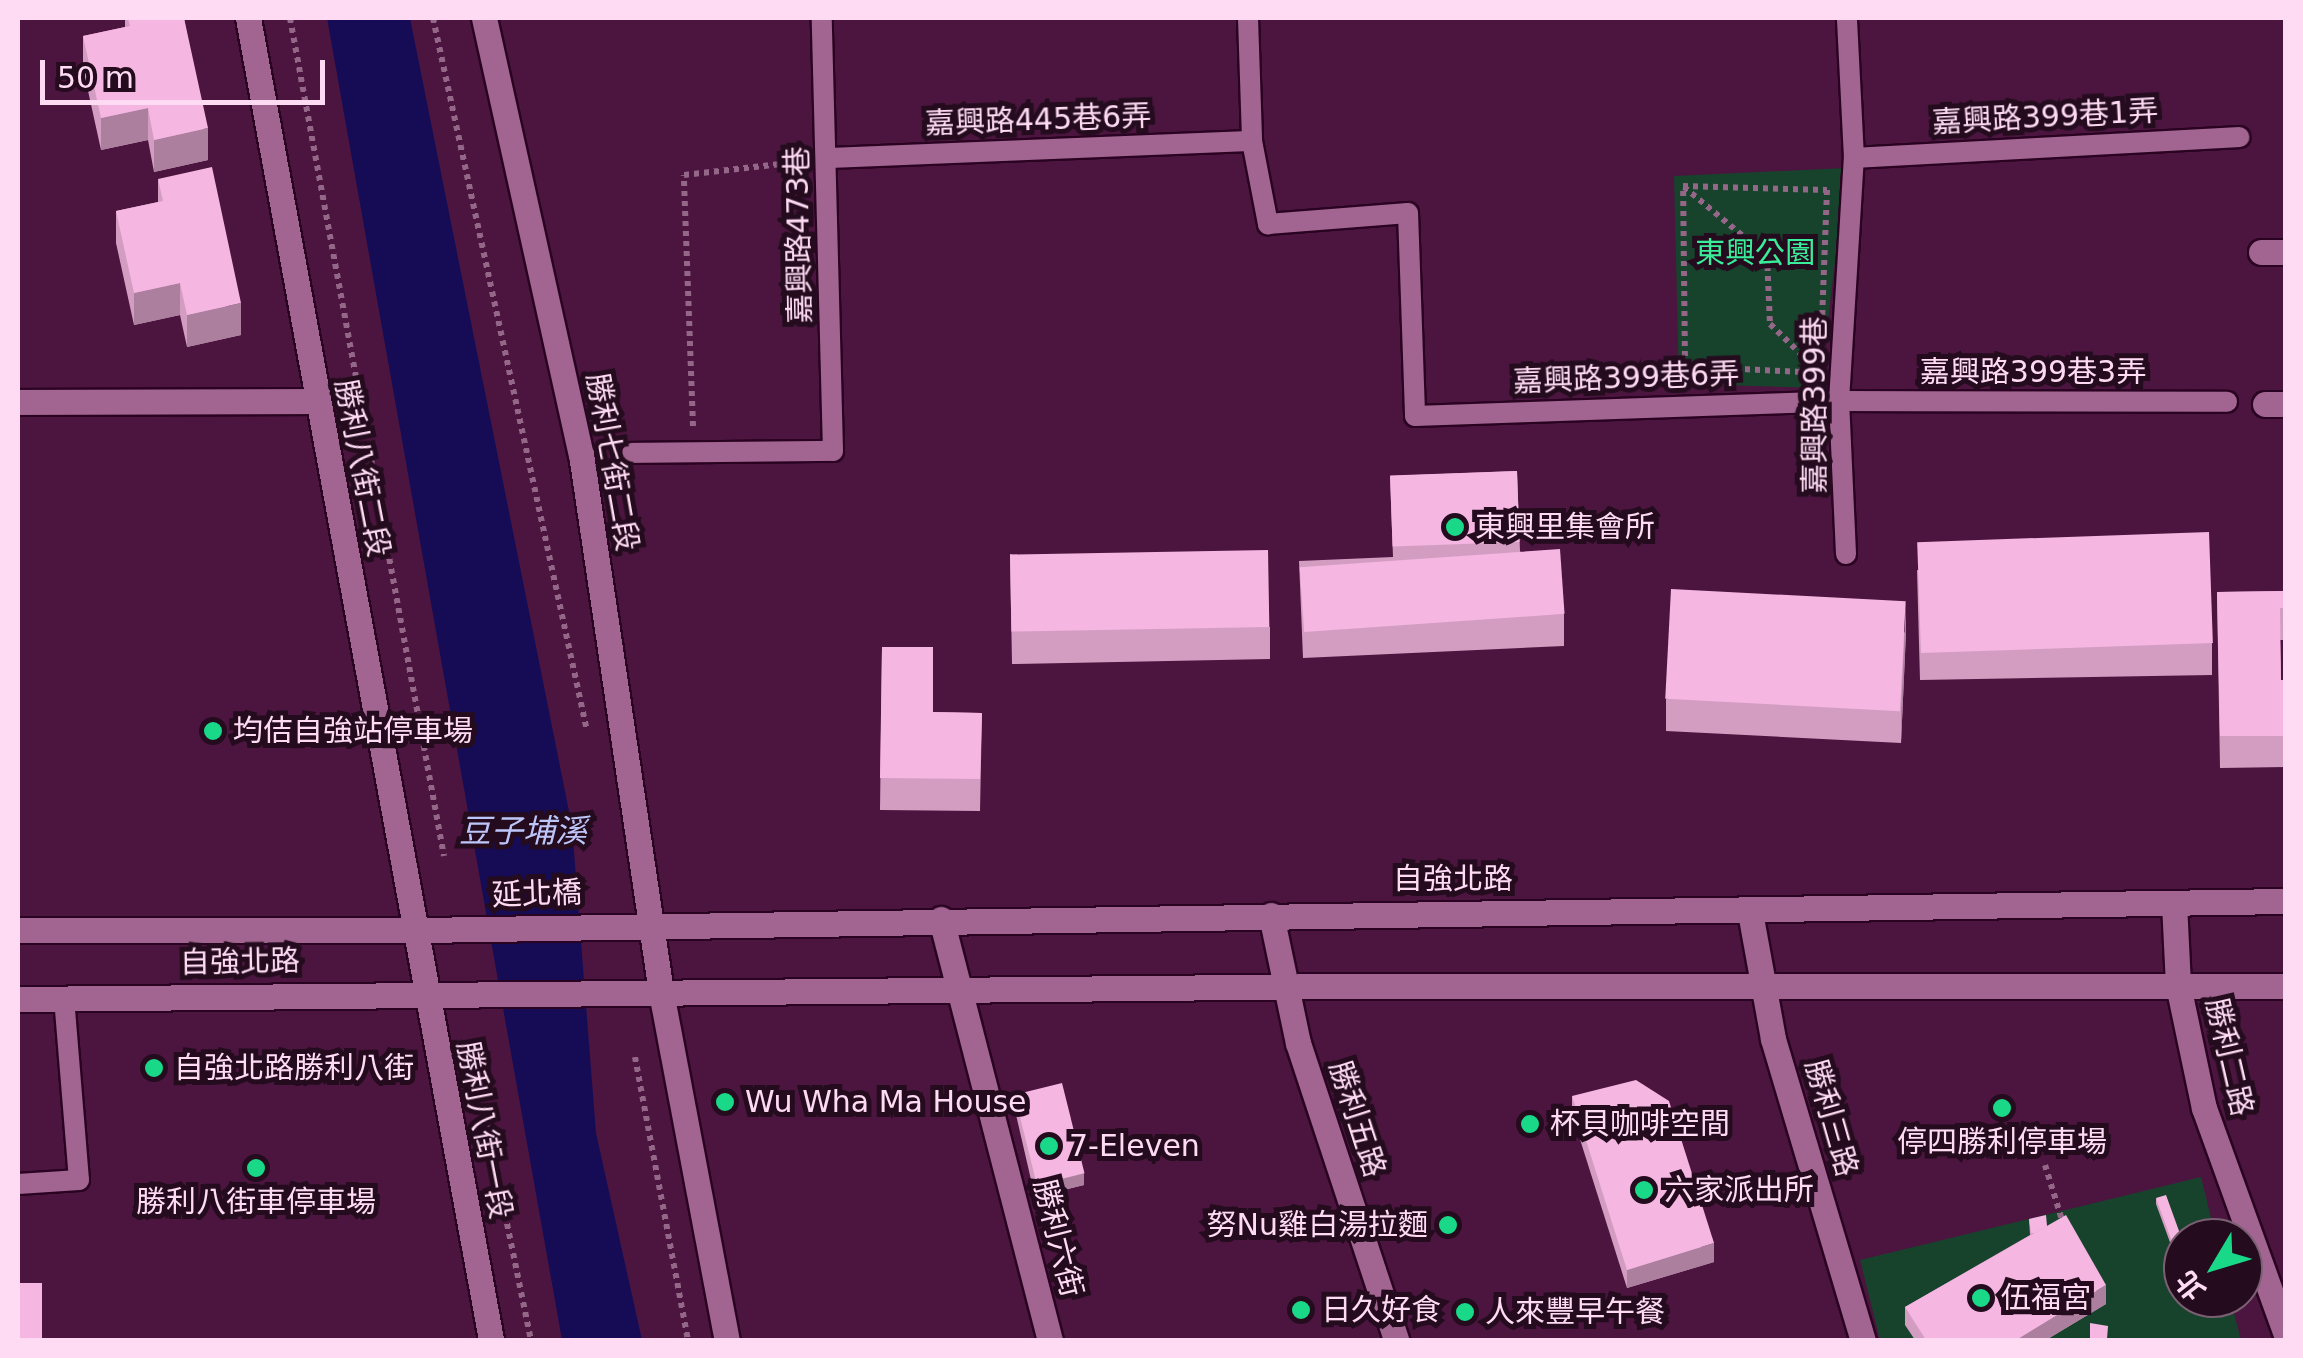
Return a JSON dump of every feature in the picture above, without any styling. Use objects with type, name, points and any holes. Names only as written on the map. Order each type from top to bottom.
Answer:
[{"type":"street","name":"勝利八街二段","points":[[248,18],[316,400],[420,930]]},
{"type":"street","name":"勝利七街二段","points":[[484,18],[581,454],[661,992],[726,1340]]},
{"type":"street","points":[[18,402],[316,400]]},
{"type":"street","name":"自強北路","points":[[621,923],[1750,912],[2286,900]]},
{"type":"street","name":"勝利二路","points":[[2174,903],[2178,984],[2204,1108],[2286,1334]]},
{"type":"street","name":"勝利三路","points":[[1750,912],[1762,990],[1862,1340]]},
{"type":"street","name":"勝利五路","points":[[1270,914],[1284,991],[1396,1340]]},
{"type":"street","name":"勝利六街","points":[[941,919],[1050,1340]]},
{"type":"street","name":"延北橋","points":[[454,929],[621,923]]},
{"type":"street","name":"自強北路","points":[[18,930],[454,929]]},
{"type":"street","name":"勝利八街一段","points":[[420,930],[426,992],[491,1340]]},
{"type":"street","points":[[661,992],[2286,986]]},
{"type":"street","name":"自強北路","points":[[18,999],[661,992]]},
{"type":"lane","name":"嘉興路473巷","points":[[694,453],[833,451],[822,18]]},
{"type":"lane","points":[[1248,18],[1252,141]]},
{"type":"lane","name":"嘉興路399巷","points":[[1846,554],[1839,402],[1854,158],[1847,18]]},
{"type":"lane","name":"嘉興路399巷1弄","points":[[1854,158],[2239,137]]},
{"type":"lane","name":"嘉興路445巷6弄","points":[[828,158],[1252,141]]},
{"type":"lane","name":"嘉興路399巷6弄","points":[[1252,141],[1268,224],[1408,212],[1415,416],[1839,402]]},
{"type":"lane","name":"嘉興路399巷3弄","points":[[1839,402],[2227,402]]},
{"type":"lane","points":[[632,454],[694,453]]},
{"type":"lane","points":[[18,1184],[79,1180],[64,998]]},
{"type":"path","points":[[290,18],[444,856]]},
{"type":"path","points":[[433,18],[590,745]]},
{"type":"path","points":[[694,453],[684,174],[828,158]]},
{"type":"path","points":[[1684,186],[1827,190],[1820,373]]},
{"type":"path","points":[[1684,186],[1685,366],[1820,373]]},
{"type":"path","points":[[1684,186],[1767,256],[1770,324],[1820,373],[1839,402]]},
{"type":"path","points":[[636,1057],[688,1340]]},
{"type":"path","points":[[484,1106],[531,1340]]},
{"type":"path","points":[[2045,1165],[2066,1234]]},
{"type":"green space","name":"東興公園","points":[[1846,168],[1820,388],[1679,384],[1674,176]]},
{"type":"green space","points":[[2201,1177],[2211,1218],[2163,1218],[2163,1318],[2235,1318],[2241,1340],[1880,1340],[1860,1260]]},
{"type":"water","name":"豆子埔溪","points":[[327,18],[410,18],[572,826],[596,1133],[642,1340],[562,1340]]},
{"type":"building","points":[[128,18],[184,18],[208,128],[154,140],[148,108],[101,118],[83,36],[130,26]]},
{"type":"building","points":[[212,167],[241,303],[187,315],[180,283],[134,293],[116,211],[163,201],[158,179]]},
{"type":"building","name":"東興里集會所","points":[[1517,471],[1519,542],[1393,546],[1390,475]]},
{"type":"building","points":[[2209,532],[2213,643],[1921,653],[1917,542]]},
{"type":"building","points":[[2283,547],[2286,608],[2280,608],[2281,680],[2286,680],[2286,736],[2220,736],[2217,592],[2284,591]]},
{"type":"building","points":[[1560,549],[1565,614],[1304,632],[1300,567]]},
{"type":"building","points":[[1268,550],[1269,627],[1011,631],[1010,555]]},
{"type":"building","points":[[1671,589],[1906,601],[1900,711],[1665,699]]},
{"type":"building","points":[[882,647],[933,647],[933,712],[982,713],[980,779],[880,778]]},
{"type":"building","name":"六家派出所","points":[[1636,1080],[1669,1101],[1714,1243],[1627,1270],[1572,1096]]},
{"type":"building","name":"7-Eleven","points":[[1062,1083],[1084,1173],[1037,1185],[1014,1095]]},
{"type":"building","points":[[2166,1195],[2174,1218],[2163,1218],[2156,1198]]},
{"type":"building","points":[[2046,1215],[2047,1226],[2031,1233],[2029,1219]]},
{"type":"building","points":[[2066,1215],[2106,1285],[2016,1340],[1926,1340],[1905,1307]]},
{"type":"building","points":[[18,1283],[42,1283],[42,1340],[18,1340]]},
{"type":"building","points":[[2090,1323],[2108,1326],[2107,1339],[2090,1340]]},
{"type":"place","name":"東興里集會所","points":[[1455,527]]},
{"type":"place","name":"均佶自強站停車場","points":[[213,731]]},
{"type":"place","name":"自強北路勝利八街","points":[[154,1068]]},
{"type":"place","name":"Wu Wha Ma House","points":[[725,1102]]},
{"type":"place","name":"停四勝利停車場","points":[[2002,1108]]},
{"type":"place","name":"杯貝咖啡空間","points":[[1530,1124]]},
{"type":"place","name":"7-Eleven","points":[[1049,1146]]},
{"type":"place","name":"勝利八街車停車場","points":[[256,1168]]},
{"type":"place","name":"六家派出所","points":[[1644,1190]]},
{"type":"place","name":"努Nu雞白湯拉麵","points":[[1448,1225]]},
{"type":"place","name":"伍福宮","points":[[1981,1298]]},
{"type":"place","name":"日久好食","points":[[1301,1310]]},
{"type":"place","name":"人來豐早午餐","points":[[1465,1312]]}]
